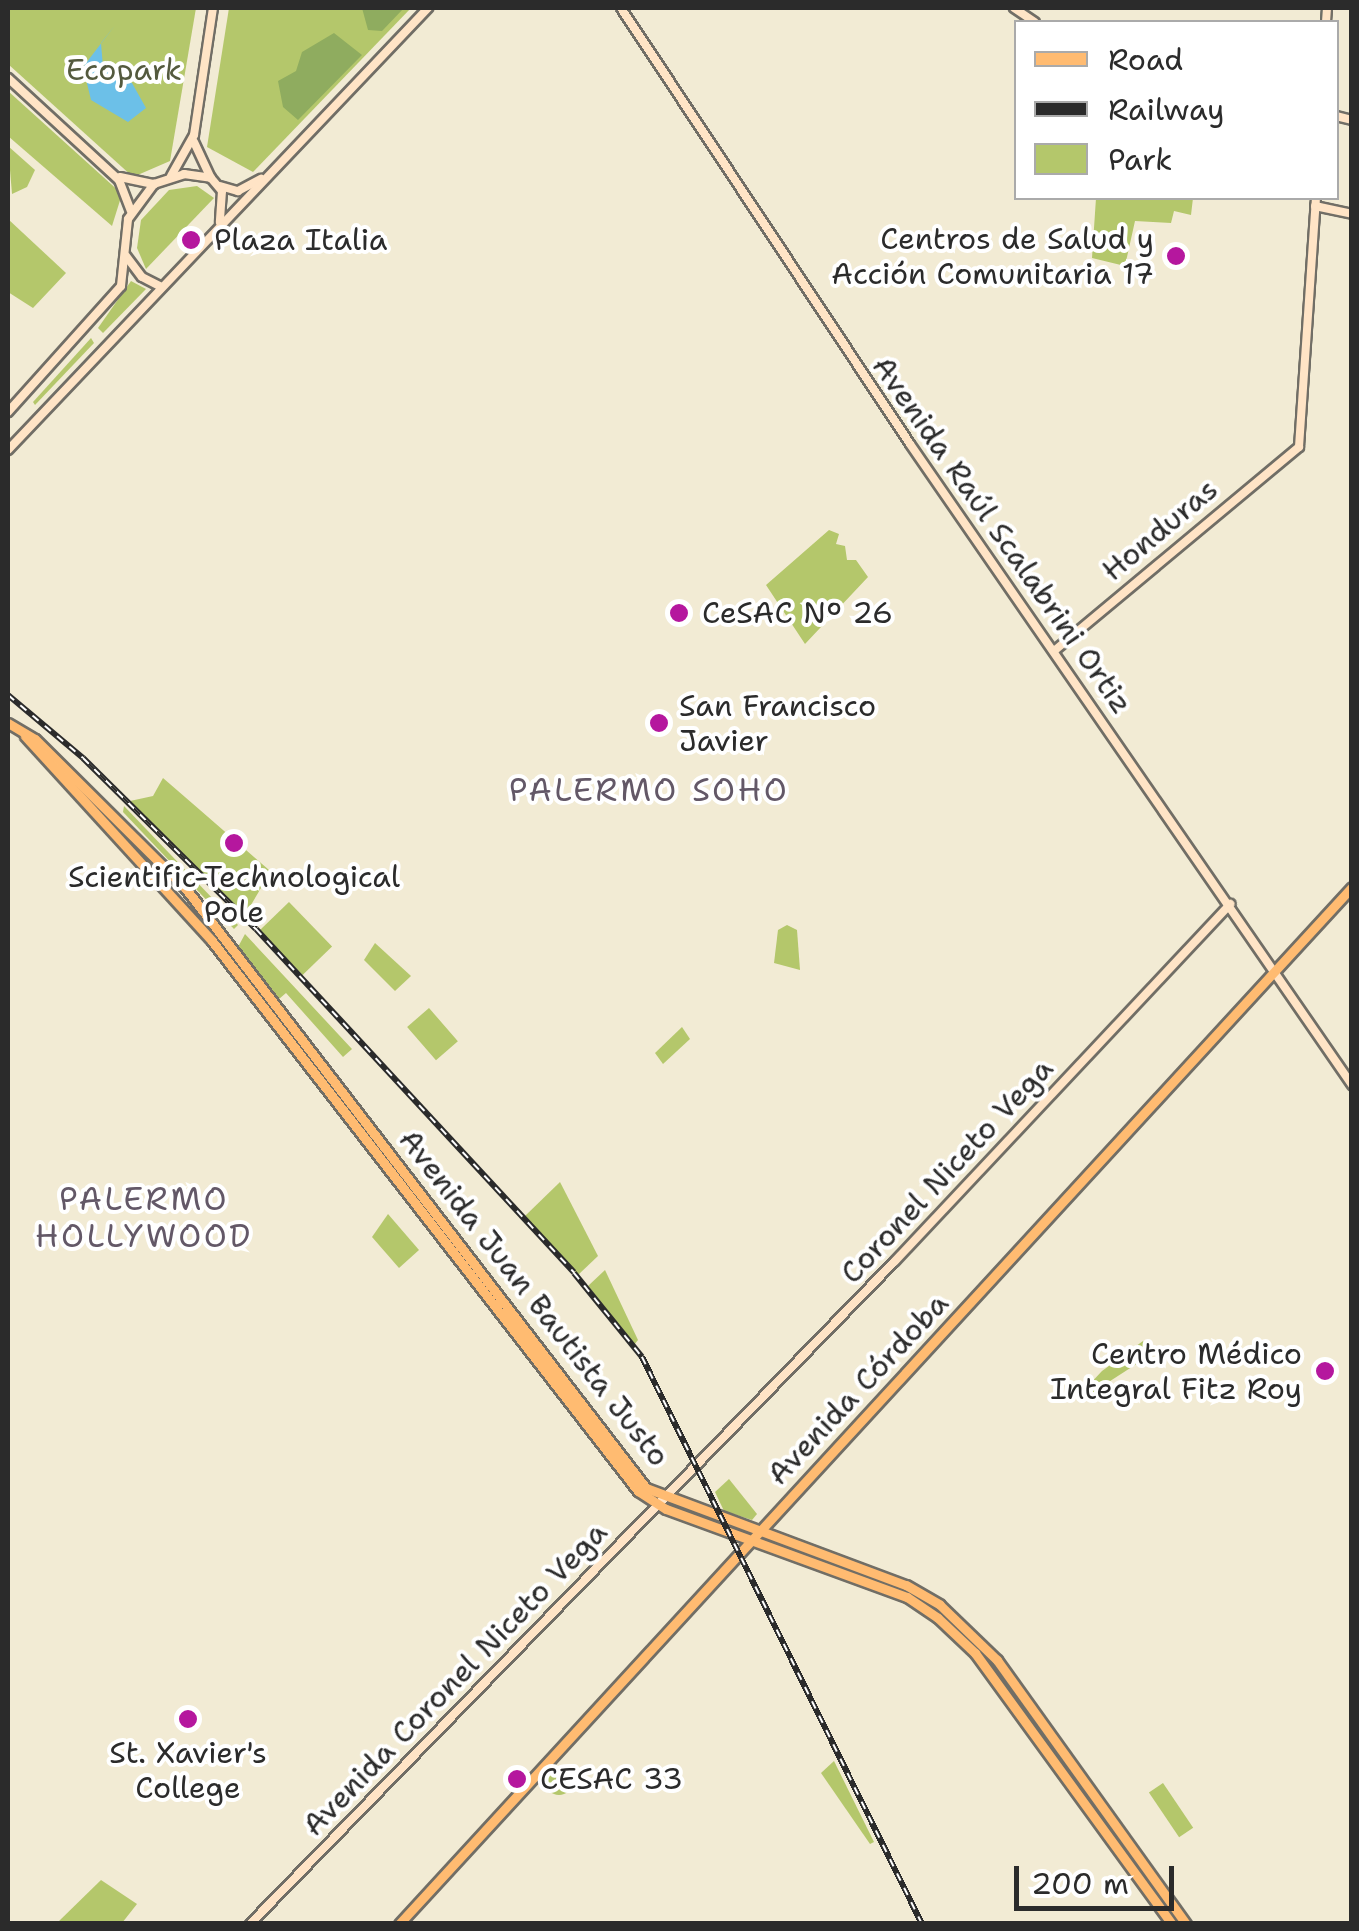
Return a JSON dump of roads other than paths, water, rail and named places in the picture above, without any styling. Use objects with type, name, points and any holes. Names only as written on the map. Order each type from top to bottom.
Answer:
[{"type":"main road","points":[[214,8],[194,135],[197,156],[220,186],[238,191],[266,176]]},
{"type":"main road","points":[[8,450],[220,222],[428,8]]},
{"type":"main road","name":"Avenida Raúl Scalabrini Ortiz","points":[[621,8],[1352,1085]]},
{"type":"main road","points":[[8,78],[115,175],[131,211]]},
{"type":"main road","points":[[171,176],[194,135]]},
{"type":"main road","points":[[115,175],[154,184]]},
{"type":"main road","points":[[8,412],[118,290],[131,211],[154,184],[171,176],[211,178]]},
{"type":"main road","points":[[220,186],[220,222]]},
{"type":"main road","points":[[1316,202],[1352,214]]},
{"type":"main road","name":"Honduras","points":[[1054,651],[1299,447],[1316,202]]},
{"type":"main road","points":[[124,252],[138,274],[160,286]]},
{"type":"main road","name":"Avenida Juan Bautista Justo","points":[[8,723],[35,739],[186,889],[657,1500],[908,1597],[956,1633],[1172,1924]]},
{"type":"main road","name":"Avenida Córdoba","points":[[399,1924],[1277,974],[1352,887]]},
{"type":"main road","name":"Coronel Niceto Vega","points":[[692,1465],[906,1249],[1230,904]]},
{"type":"main road","name":"Avenida Coronel Niceto Vega","points":[[250,1924],[692,1465]]},
{"type":"main road","name":"Avenida Juan Bautista Justo","points":[[754,1537],[918,1590],[976,1638],[1186,1924]]},
{"type":"water","points":[[101,43],[103,67],[132,83],[146,108],[128,122],[91,100],[83,67]]},
{"type":"railway","points":[[8,695],[83,758],[256,929],[574,1273],[642,1357],[922,1924]]},
{"type":"place","name":"Plaza Italia","points":[[191,240]]},
{"type":"place","name":"Centros de Salud y Acción Comunitaria 17","points":[[1176,256]]},
{"type":"place","name":"CeSAC Nº 26","points":[[679,613]]},
{"type":"place","name":"San Francisco Javier","points":[[659,723]]},
{"type":"place","name":"Scientific-Technological Pole","points":[[234,843]]},
{"type":"place","name":"Centro Médico Integral Fitz Roy","points":[[1325,1371]]},
{"type":"place","name":"St. Xavier's College","points":[[188,1719]]},
{"type":"place","name":"CESAC 33","points":[[517,1779]]},
{"type":"district","name":"PALERMO SOHO","points":[[649,790]]},
{"type":"district","name":"PALERMO HOLLYWOOD","points":[[144,1218]]},
{"type":"park label","name":"Ecopark","points":[[124,70]]}]
